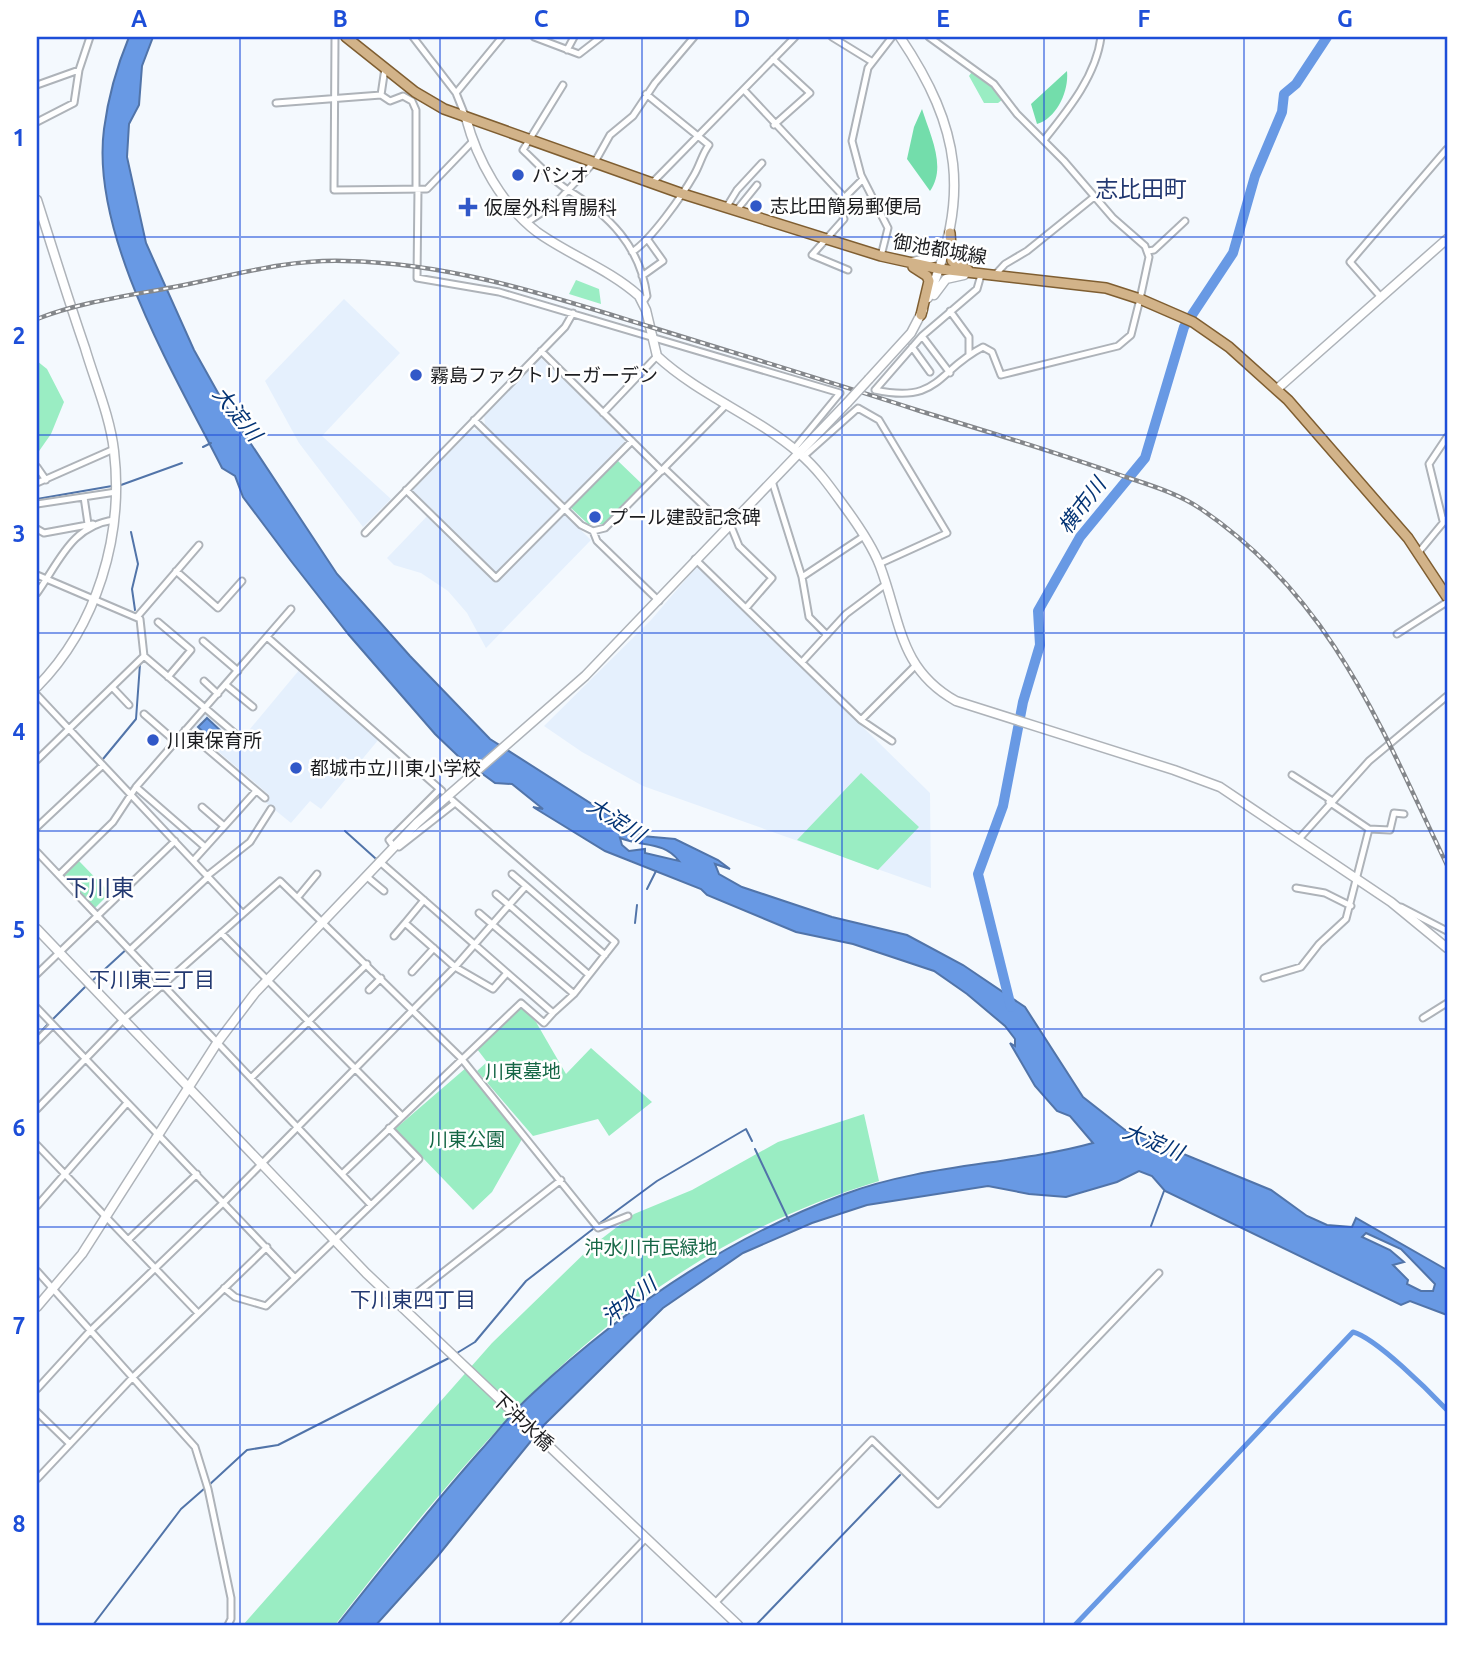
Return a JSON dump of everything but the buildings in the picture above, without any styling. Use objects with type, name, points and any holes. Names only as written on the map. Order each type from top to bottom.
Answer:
[{"type":"main road","name":"御池都城線","points":[[346,37],[433,103],[467,118],[680,193],[905,263],[981,275],[1088,285],[1140,299],[1193,322],[1277,388],[1419,552],[1447,600]]},
{"type":"main road","points":[[950,233],[952,261],[981,275]]},
{"type":"main road","points":[[905,263],[924,273],[929,281],[920,316]]},
{"type":"street","points":[[37,122],[74,103],[79,70],[90,37]]},
{"type":"street","points":[[335,37],[334,190],[417,189],[435,185],[473,141]]},
{"type":"street","points":[[413,37],[456,93],[473,141],[502,196],[526,223],[631,289],[643,302],[657,356],[799,453],[833,491],[864,536],[879,564],[900,634],[915,666],[934,687],[961,703],[1174,770],[1220,788],[1391,902],[1447,948]]},
{"type":"street","points":[[538,37],[567,50],[583,53],[601,37]]},
{"type":"street","points":[[567,50],[574,37]]},
{"type":"street","points":[[652,183],[795,37]]},
{"type":"street","points":[[832,37],[871,61]]},
{"type":"street","points":[[881,256],[888,228],[863,179],[852,141],[871,61],[892,37]]},
{"type":"street","points":[[381,863],[453,790],[586,676],[911,333],[940,269],[950,233],[955,186],[948,136],[930,87],[900,37]]},
{"type":"street","points":[[920,316],[946,279],[955,275],[981,275],[977,289],[922,336],[875,390],[892,393],[921,392],[950,373],[969,354],[983,347],[988,348],[1002,375],[1100,352],[1118,345],[1130,335],[1148,265],[1147,251],[1011,107],[994,84],[929,37]]},
{"type":"street","points":[[1044,140],[1085,82],[1094,65],[1101,37]]},
{"type":"street","points":[[456,93],[499,38]]},
{"type":"street","points":[[526,223],[544,213],[568,190],[607,145],[610,135],[632,116],[646,94],[691,38]]},
{"type":"street","points":[[774,59],[810,93],[774,125]]},
{"type":"street","points":[[381,95],[385,68]]},
{"type":"street","points":[[37,85],[79,70]]},
{"type":"street","points":[[563,85],[523,150],[568,190],[611,220],[632,252],[642,276],[647,296],[643,302]]},
{"type":"street","points":[[744,90],[844,197]]},
{"type":"street","points":[[632,252],[648,240],[695,173],[709,145],[646,94]]},
{"type":"street","points":[[276,103],[381,95],[390,101],[403,96],[415,105],[417,278],[499,292],[840,393],[856,402],[858,408],[879,421],[947,533],[879,564]]},
{"type":"street","points":[[1380,296],[1350,262],[1447,149]]},
{"type":"street","points":[[731,210],[737,190],[762,163]]},
{"type":"street","points":[[848,270],[812,254],[844,219],[839,203],[863,179]]},
{"type":"street","points":[[731,210],[757,185]]},
{"type":"street","points":[[995,276],[1004,264],[1027,251],[1094,197]]},
{"type":"street","points":[[37,201],[41,226],[105,410],[114,449],[116,479],[114,520],[96,600],[75,639],[37,687]]},
{"type":"street","points":[[1147,251],[1154,250],[1185,221]]},
{"type":"street","points":[[905,263],[933,258],[950,233]]},
{"type":"street","points":[[1277,388],[1447,239]]},
{"type":"street","points":[[642,276],[663,261],[648,240]]},
{"type":"street","points":[[950,311],[969,337],[969,354]]},
{"type":"street","points":[[365,533],[565,327],[573,313]]},
{"type":"street","points":[[922,336],[950,373]]},
{"type":"street","points":[[912,346],[930,372]]},
{"type":"street","points":[[541,351],[632,441],[728,526],[739,545],[772,578],[746,608]]},
{"type":"street","points":[[604,413],[657,356]]},
{"type":"street","points":[[799,453],[840,393]]},
{"type":"street","points":[[593,531],[605,528],[727,404]]},
{"type":"street","points":[[799,453],[858,408]]},
{"type":"street","points":[[474,420],[565,509],[593,531],[597,541],[659,601]]},
{"type":"street","points":[[1419,552],[1445,519],[1429,471],[1433,458],[1447,437]]},
{"type":"street","points":[[406,490],[496,579],[632,441]]},
{"type":"street","points":[[37,483],[114,449]]},
{"type":"street","points":[[37,467],[46,480]]},
{"type":"street","points":[[772,481],[802,577],[809,617],[827,635]]},
{"type":"street","points":[[37,504],[116,491]]},
{"type":"street","points":[[83,497],[88,524]]},
{"type":"street","points":[[37,529],[44,533],[114,520]]},
{"type":"street","points":[[37,593],[63,549],[96,523]]},
{"type":"street","points":[[802,577],[864,536]]},
{"type":"street","points":[[137,617],[199,545]]},
{"type":"street","points":[[695,559],[861,720],[892,741]]},
{"type":"street","points":[[176,571],[218,608],[242,581]]},
{"type":"street","points":[[37,575],[140,619],[144,656],[239,737]]},
{"type":"street","points":[[802,662],[846,614],[886,584]]},
{"type":"street","points":[[1397,634],[1447,600]]},
{"type":"street","points":[[59,875],[113,822],[136,787],[291,609]]},
{"type":"street","points":[[158,622],[191,650],[168,677]]},
{"type":"street","points":[[267,637],[441,790],[389,840],[394,847]]},
{"type":"street","points":[[203,641],[238,671]]},
{"type":"street","points":[[37,760],[144,656]]},
{"type":"street","points":[[861,720],[915,666]]},
{"type":"street","points":[[204,681],[218,694]]},
{"type":"street","points":[[226,685],[253,707]]},
{"type":"street","points":[[112,687],[130,705]]},
{"type":"street","points":[[37,695],[242,913]]},
{"type":"street","points":[[1298,840],[1368,761],[1447,696]]},
{"type":"street","points":[[144,714],[176,741]]},
{"type":"street","points":[[185,730],[265,799]]},
{"type":"street","points":[[37,827],[103,765]]},
{"type":"street","points":[[1292,775],[1370,830],[1390,830],[1394,813],[1404,814]]},
{"type":"street","points":[[136,787],[205,847]]},
{"type":"street","points":[[193,861],[256,790]]},
{"type":"street","points":[[37,1307],[107,1219],[218,1043],[267,980],[366,876],[454,801],[615,943],[574,994],[544,1023],[521,1003],[342,1174]]},
{"type":"street","points":[[202,807],[224,826]]},
{"type":"street","points":[[128,947],[207,876],[250,842],[271,809]]},
{"type":"street","points":[[1264,978],[1301,967],[1319,944],[1346,919],[1370,830]]},
{"type":"street","points":[[37,974],[175,841]]},
{"type":"street","points":[[37,852],[371,1205]]},
{"type":"street","points":[[381,863],[553,1013]]},
{"type":"street","points":[[298,897],[317,874]]},
{"type":"street","points":[[512,874],[605,955]]},
{"type":"street","points":[[366,876],[384,891]]},
{"type":"street","points":[[37,1109],[123,1020],[280,881],[461,1058],[598,1228],[628,1216]]},
{"type":"street","points":[[37,1389],[90,1331],[224,1202],[455,967],[526,886]]},
{"type":"street","points":[[1296,888],[1325,893],[1350,906]]},
{"type":"street","points":[[496,894],[588,974]]},
{"type":"street","points":[[394,936],[424,901]]},
{"type":"street","points":[[1391,902],[1447,931]]},
{"type":"street","points":[[479,913],[574,994]]},
{"type":"street","points":[[405,923],[455,967],[493,989],[507,973]]},
{"type":"street","name":"下沖水橋","points":[[37,929],[400,1306],[738,1625]]},
{"type":"street","points":[[221,933],[401,1115]]},
{"type":"street","points":[[412,972],[434,948]]},
{"type":"street","points":[[251,1078],[367,964]]},
{"type":"street","points":[[369,990],[381,978]]},
{"type":"street","points":[[1423,1018],[1447,1003]]},
{"type":"street","points":[[37,1008],[295,1277]]},
{"type":"street","points":[[37,1041],[53,1025]]},
{"type":"street","points":[[37,1206],[127,1103]]},
{"type":"street","points":[[224,1288],[234,1297],[265,1306],[419,1159],[389,1128]]},
{"type":"street","points":[[37,1145],[198,1313]]},
{"type":"street","points":[[128,1240],[197,1174]]},
{"type":"street","points":[[400,1306],[562,1180]]},
{"type":"street","points":[[37,1479],[133,1377],[267,1247]]},
{"type":"street","points":[[37,1271],[195,1447],[208,1489],[231,1598],[228,1625]]},
{"type":"street","points":[[715,1603],[872,1440],[938,1504],[1159,1272]]},
{"type":"street","points":[[37,1412],[69,1444]]},
{"type":"street","points":[[563,1625],[646,1538]]},
{"type":"shaded area","points":[[344,299],[400,353],[322,436],[391,499],[363,527],[299,443],[265,381]]},
{"type":"shaded area","points":[[540,357],[626,440],[566,504],[485,425],[484,414]]},
{"type":"shaded area","points":[[470,430],[478,430],[591,540],[486,648],[467,613],[448,591],[421,573],[394,565],[387,558],[431,512],[413,494],[412,488]]},
{"type":"shaded area","points":[[698,565],[930,793],[931,888],[643,786],[582,752],[544,726],[651,620]]},
{"type":"shaded area","name":"都城市立川東小学校","points":[[300,669],[379,739],[321,809],[310,801],[291,823],[264,801],[269,795],[191,728],[206,712],[240,741]]},
{"type":"green space","points":[[974,69],[991,83],[1002,100],[998,103],[984,103],[969,76]]},
{"type":"green space","points":[[1067,71],[1066,87],[1060,103],[1050,116],[1037,124],[1031,104]]},
{"type":"green space","points":[[922,109],[937,161],[935,182],[930,191],[907,159],[914,127]]},
{"type":"green space","points":[[576,280],[599,289],[601,304],[569,294]]},
{"type":"green space","points":[[37,361],[47,369],[64,402],[51,434],[37,454]]},
{"type":"green space","points":[[617,460],[643,485],[605,524],[588,524],[571,508]]},
{"type":"green space","points":[[861,773],[919,827],[878,870],[797,840]]},
{"type":"green space","points":[[79,861],[110,893],[94,909],[63,877]]},
{"type":"green space","name":"川東墓地","points":[[521,1007],[536,1022],[566,1074],[591,1048],[652,1102],[609,1136],[598,1119],[533,1136],[477,1071],[487,1062],[477,1049]]},
{"type":"green space","name":"川東公園","points":[[467,1067],[522,1139],[492,1192],[473,1210],[395,1129]]},
{"type":"green space","name":"沖水川市民緑地","points":[[864,1114],[879,1181],[790,1214],[710,1255],[638,1303],[571,1357],[509,1418],[450,1483],[335,1625],[243,1625],[492,1343],[592,1246],[634,1214],[692,1190],[778,1142]]},
{"type":"water","name":"大淀川","points":[[129,37],[153,37],[142,66],[139,105],[129,124],[127,157],[146,243],[194,350],[222,400],[337,574],[410,656],[490,739],[642,836],[675,839],[718,860],[730,869],[715,864],[719,874],[742,887],[832,917],[907,935],[963,965],[1025,1007],[1083,1097],[1125,1130],[1271,1190],[1307,1216],[1327,1225],[1352,1227],[1356,1218],[1447,1270],[1447,1315],[1410,1301],[1401,1305],[1165,1191],[1152,1176],[1139,1171],[1117,1182],[1066,1197],[1029,1194],[988,1186],[867,1205],[812,1223],[743,1253],[663,1308],[544,1425],[437,1557],[376,1625],[337,1625],[426,1514],[518,1408],[566,1363],[639,1305],[678,1279],[759,1232],[801,1212],[875,1184],[937,1170],[1032,1156],[1093,1143],[1070,1116],[1057,1111],[1035,1086],[1010,1043],[1015,1046],[1015,1039],[1005,1026],[934,971],[853,944],[796,932],[707,895],[701,889],[605,851],[533,807],[543,809],[512,784],[495,783],[458,756],[435,734],[349,635],[243,497],[235,476],[222,468],[140,304],[110,214],[103,170],[106,117],[113,82]],"holes":[[[620,838],[660,847],[679,861],[645,853],[645,849],[629,851],[622,845]],[[1366,1233],[1401,1249],[1435,1284],[1433,1291],[1421,1291],[1407,1284],[1408,1280],[1393,1265],[1404,1262],[1390,1250],[1362,1237]]]},
{"type":"water","points":[[207,718],[222,732],[213,741],[198,727]]},
{"type":"waterway","name":"横市川","points":[[1011,1007],[978,874],[1003,806],[1023,702],[1040,645],[1038,611],[1080,537],[1145,458],[1184,327],[1233,253],[1255,176],[1282,112],[1284,94],[1296,84],[1327,37]]},
{"type":"waterway","points":[[203,447],[211,443]]},
{"type":"waterway","points":[[121,485],[182,463]]},
{"type":"waterway","points":[[37,499],[112,486]]},
{"type":"waterway","points":[[131,532],[138,564],[132,589],[135,610]]},
{"type":"waterway","points":[[103,759],[136,719],[140,664]]},
{"type":"waterway","points":[[37,831],[101,770]]},
{"type":"waterway","points":[[345,831],[375,858]]},
{"type":"waterway","points":[[647,889],[656,871]]},
{"type":"waterway","points":[[635,923],[637,905]]},
{"type":"waterway","points":[[92,981],[155,923]]},
{"type":"waterway","points":[[52,1020],[88,984]]},
{"type":"waterway","points":[[37,1036],[48,1024]]},
{"type":"waterway","points":[[600,1223],[657,1181],[746,1129],[752,1141]]},
{"type":"waterway","points":[[755,1149],[789,1221]]},
{"type":"waterway","points":[[1151,1226],[1164,1191]]},
{"type":"waterway","points":[[457,1353],[475,1342],[526,1281],[593,1229]]},
{"type":"waterway","points":[[1075,1625],[1353,1332],[1388,1354],[1447,1410]]},
{"type":"waterway","points":[[209,1485],[247,1450],[278,1445],[449,1358]]},
{"type":"waterway","points":[[756,1625],[900,1475]]},
{"type":"waterway","points":[[93,1625],[181,1509],[205,1488]]},
{"type":"railway","points":[[37,319],[87,304],[280,265],[345,261],[424,268],[500,283],[576,304],[1019,441],[1161,489],[1201,509],[1247,545],[1286,583],[1319,625],[1349,669],[1375,716],[1447,865]]},
{"type":"place","name":"パシオ","points":[[518,175]]},
{"type":"place","name":"志比田簡易郵便局","points":[[756,206]]},
{"type":"place","name":"仮屋外科胃腸科","points":[[468,207]]},
{"type":"place","name":"霧島ファクトリーガーデン","points":[[416,375]]},
{"type":"place","name":"プール建設記念碑","points":[[595,517]]},
{"type":"place","name":"川東保育所","points":[[153,740]]},
{"type":"place","name":"都城市立川東小学校","points":[[296,768]]},
{"type":"district","name":"志比田町","points":[[1141,189]]},
{"type":"district","name":"下川東","points":[[100,888]]},
{"type":"district","name":"下川東三丁目","points":[[152,980]]},
{"type":"district","name":"下川東四丁目","points":[[413,1300]]},
{"type":"water label","name":"沖水川","points":[[629,1301]]}]
